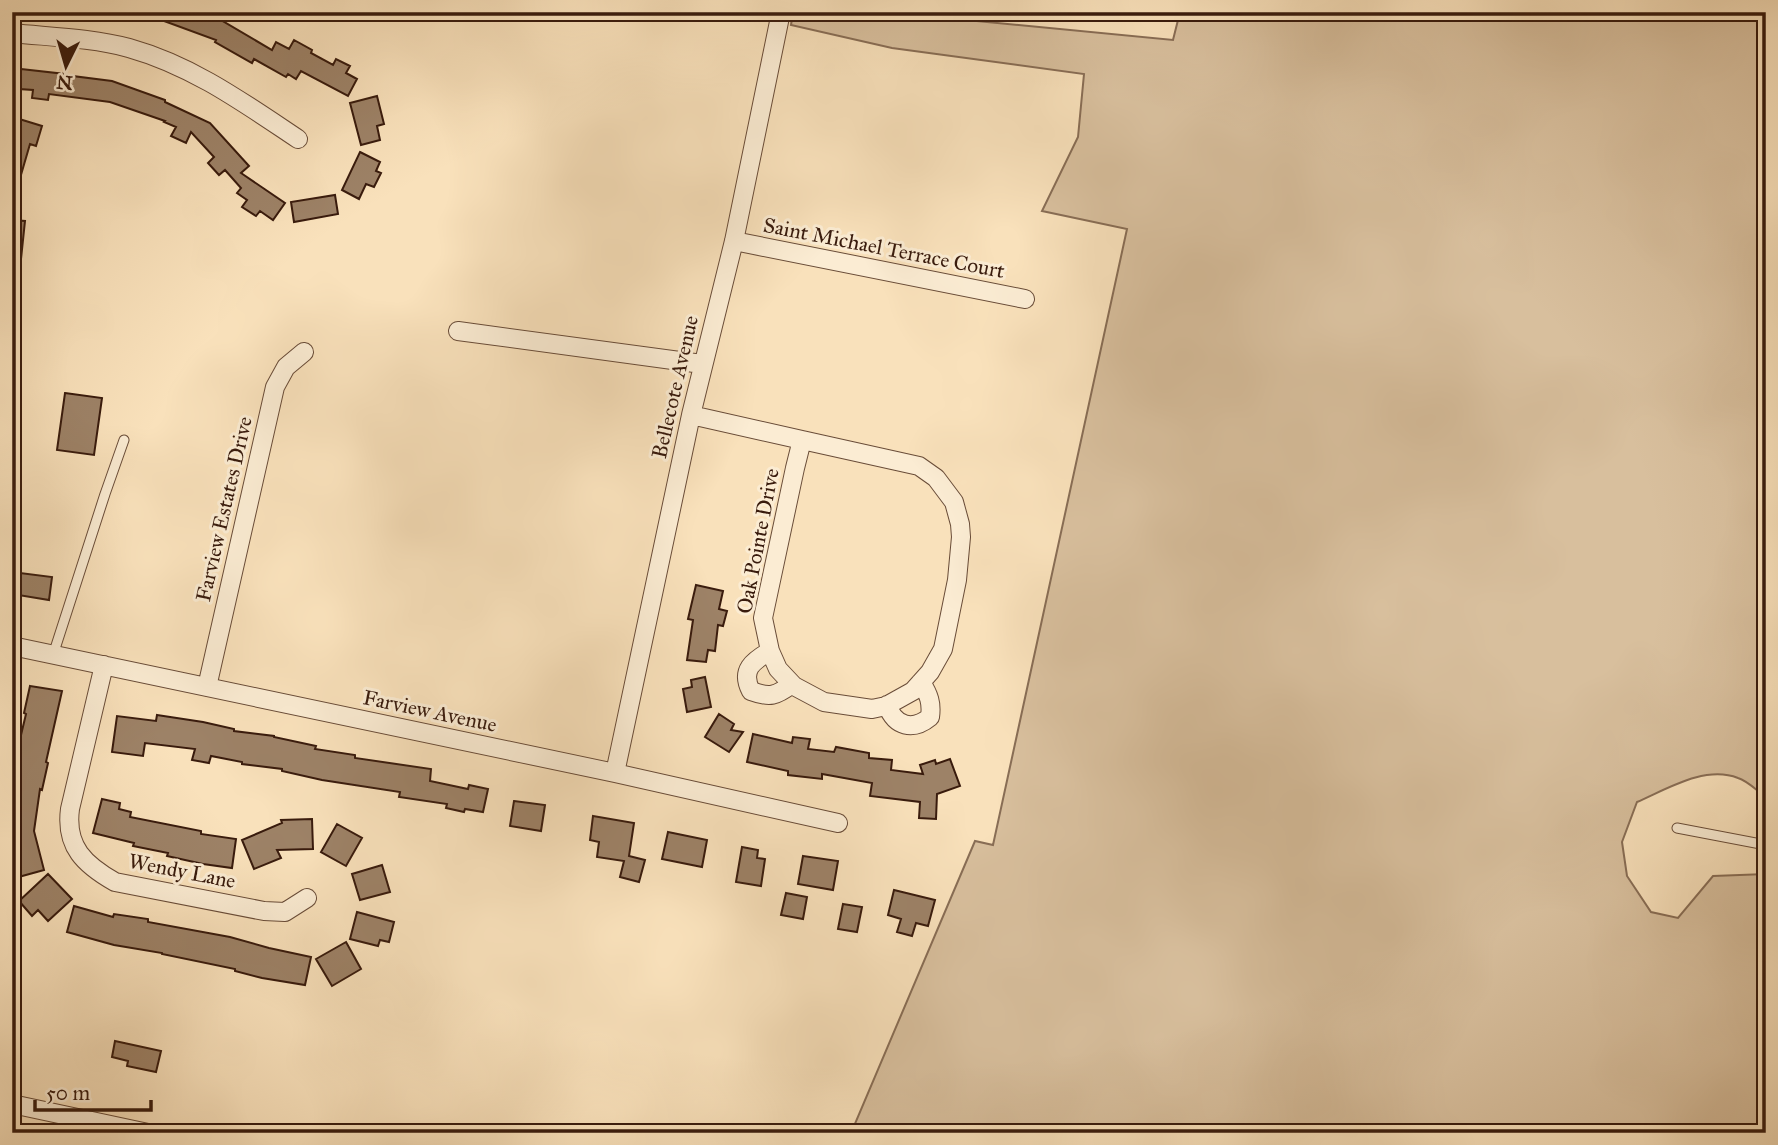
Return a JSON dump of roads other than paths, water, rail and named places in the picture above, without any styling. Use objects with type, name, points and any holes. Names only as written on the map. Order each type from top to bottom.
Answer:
[{"type":"street","name":"Bellecote Avenue","points":[[615,773],[702,364],[734,241],[781,12]]},
{"type":"street","points":[[12,33],[93,42],[127,48],[159,58],[207,80],[298,139]]},
{"type":"street","name":"Saint Michael Terrace Court","points":[[734,241],[1025,299]]},
{"type":"street","points":[[458,331],[702,364]]},
{"type":"street","name":"Farview Estates Drive","points":[[206,687],[275,387],[286,367],[304,352]]},
{"type":"street","name":"Oak Pointe Drive","points":[[691,415],[919,466],[936,478],[954,502],[961,537],[957,580],[943,649],[930,672],[913,691],[887,705],[872,709],[824,702],[792,684],[778,669],[770,651],[763,618],[802,440]]},
{"type":"street","name":"Farview Avenue","points":[[12,646],[615,773],[838,823]]},
{"type":"street","points":[[770,651],[756,660],[748,670],[746,682],[751,691],[767,697],[792,684]]},
{"type":"street","name":"Wendy Lane","points":[[104,665],[68,825],[83,861],[115,882],[264,911],[285,912],[307,898]]},
{"type":"street","points":[[887,705],[896,719],[908,726],[922,724],[930,718],[932,705],[921,682]]},
{"type":"street","points":[[12,1104],[148,1133]]},
{"type":"lane","points":[[53,655],[124,440]]},
{"type":"lane","points":[[1677,828],[1766,845]]}]
